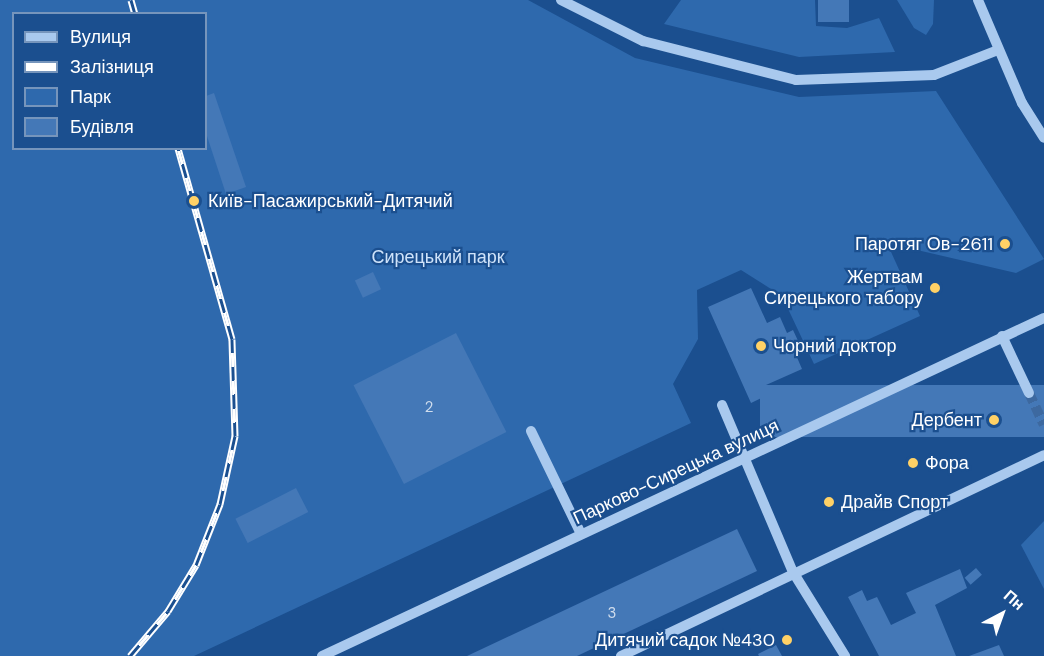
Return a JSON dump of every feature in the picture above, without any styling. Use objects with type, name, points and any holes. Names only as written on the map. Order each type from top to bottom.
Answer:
[{"type":"street","points":[[561,0],[643,41],[796,80],[934,75],[998,50]]},
{"type":"street","points":[[978,0],[1022,103],[1044,138]]},
{"type":"street","name":"Парково-Сирецька вулиця","points":[[330,654],[1044,318]]},
{"type":"street","points":[[1002,336],[1029,393]]},
{"type":"street","points":[[722,405],[793,572],[845,656]]},
{"type":"street","points":[[531,431],[581,534]]},
{"type":"street","points":[[621,656],[793,572],[1044,455]]},
{"type":"green space","name":"Сирецький парк","points":[[0,0],[528,0],[635,58],[799,97],[936,91],[1044,259],[1016,273],[887,243],[920,316],[814,364],[782,296],[741,270],[697,290],[698,339],[673,384],[691,423],[194,656],[0,656]]},
{"type":"green space","points":[[681,0],[815,0],[816,26],[847,28],[879,18],[895,52],[799,57],[664,24]]},
{"type":"green space","points":[[897,0],[934,0],[933,24],[926,35],[914,28]]},
{"type":"green space","points":[[1044,521],[1044,589],[1021,545]]},
{"type":"building","points":[[818,0],[849,0],[849,22],[818,22]]},
{"type":"building","points":[[214,93],[246,187],[226,194],[207,136],[207,96]]},
{"type":"building","points":[[373,272],[381,289],[363,298],[355,280]]},
{"type":"building","name":"Чорний доктор","points":[[751,288],[767,323],[780,317],[787,333],[793,330],[800,345],[793,348],[802,369],[766,385],[770,394],[751,403],[708,307]]},
{"type":"building","points":[[456,333],[506,432],[404,484],[354,385]]},
{"type":"building","points":[[760,385],[1044,385],[1044,437],[760,437]]},
{"type":"building","points":[[296,488],[308,512],[248,543],[235,519]]},
{"type":"building","points":[[737,529],[757,571],[577,656],[467,656]]},
{"type":"building","points":[[976,568],[982,575],[971,585],[965,578]]},
{"type":"building","points":[[960,569],[967,588],[935,605],[956,656],[879,656],[848,597],[862,590],[867,601],[877,597],[891,625],[916,613],[906,593]]},
{"type":"building","points":[[776,645],[782,656],[759,656],[758,654]]},
{"type":"building","points":[[999,645],[1004,656],[969,656]]},
{"type":"tunnel","points":[[1029,393],[1044,425]]},
{"type":"railway","points":[[131,0],[134,12]]},
{"type":"railway","points":[[130,656],[168,611],[196,565],[220,504],[235,436],[232,339],[179,150]]},
{"type":"place","name":"Київ-Пасажирський-Дитячий","points":[[194,201]]},
{"type":"place","name":"Паротяг Ов-2611","points":[[1005,244]]},
{"type":"place","name":"Жертвам Сирецького табору","points":[[935,288]]},
{"type":"place","name":"Чорний доктор","points":[[761,346]]},
{"type":"place","name":"Дербент","points":[[994,420]]},
{"type":"place","name":"Фора","points":[[913,463]]},
{"type":"place","name":"Драйв Спорт","points":[[829,502]]},
{"type":"place","name":"Дитячий садок №430","points":[[787,640]]}]
